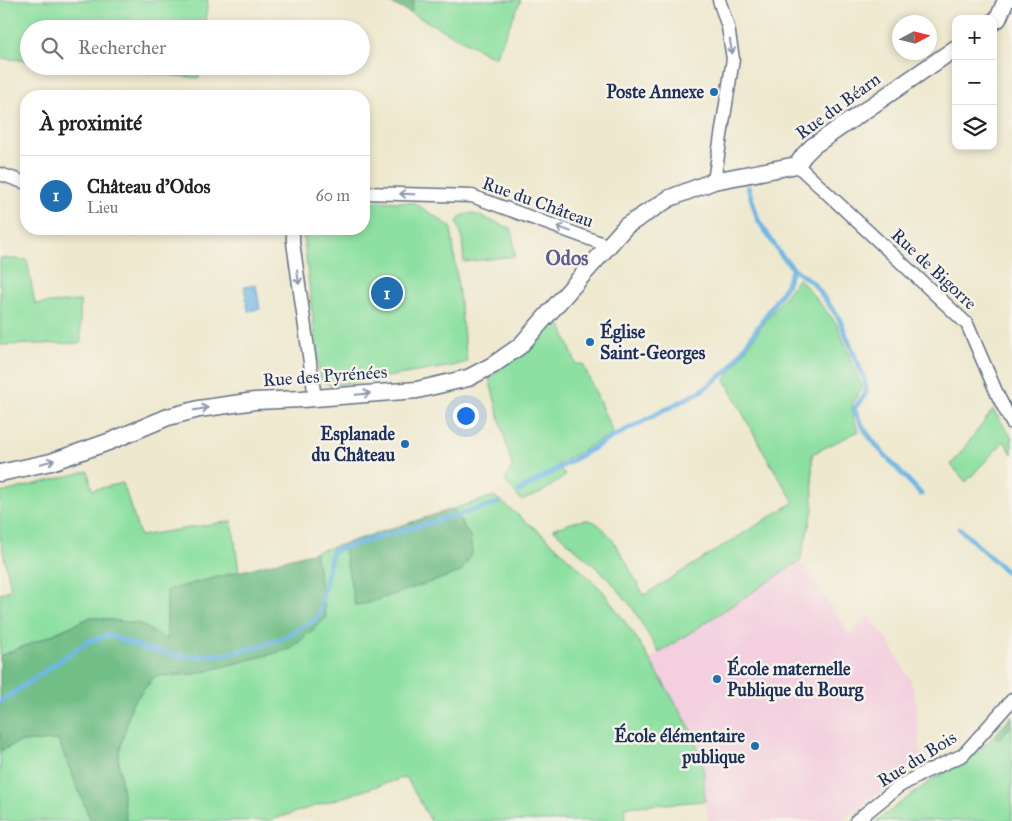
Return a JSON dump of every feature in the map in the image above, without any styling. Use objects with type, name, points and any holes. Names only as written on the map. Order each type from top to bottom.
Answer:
[{"type":"street","points":[[714,180],[733,59],[728,26],[719,0]]},
{"type":"street","points":[[1001,20],[1006,0]]},
{"type":"street","name":"Rue du Béarn","points":[[797,165],[804,154],[813,146],[952,51]]},
{"type":"street","name":"Rue des Pyrénées","points":[[0,474],[51,462],[111,441],[168,417],[199,409],[255,401],[417,390],[468,378],[493,365],[520,346],[626,226],[670,198],[714,180],[797,165]]},
{"type":"street","name":"Rue de Bigorre","points":[[797,165],[968,324],[998,396],[1012,422]]},
{"type":"street","points":[[0,174],[20,181]]},
{"type":"street","name":"Rue du Château","points":[[370,193],[472,196],[610,246]]},
{"type":"street","points":[[294,235],[315,398]]},
{"type":"street","name":"Rue du Bois","points":[[856,821],[898,788],[923,773],[963,755],[1012,700]]},
{"type":"shaded area","points":[[800,561],[850,634],[868,617],[888,640],[911,681],[917,706],[921,764],[894,781],[841,821],[709,821],[705,801],[663,681],[650,659]]},
{"type":"green space","points":[[0,0],[208,0],[205,20],[20,20],[20,60],[0,58]]},
{"type":"green space","points":[[384,0],[414,0],[411,13]]},
{"type":"green space","points":[[414,0],[521,0],[495,58],[411,13]]},
{"type":"green space","points":[[169,75],[199,75],[199,78]]},
{"type":"green space","points":[[370,200],[415,203],[451,227],[467,362],[453,366],[331,386],[320,380],[303,235],[370,235]]},
{"type":"green space","points":[[472,213],[512,229],[515,256],[464,262],[462,237],[457,222],[461,216]]},
{"type":"green space","points":[[0,258],[27,260],[35,304],[80,301],[81,343],[0,345]]},
{"type":"green space","points":[[799,278],[837,324],[862,387],[852,408],[853,418],[859,431],[812,454],[813,510],[800,561],[659,653],[632,607],[608,578],[553,529],[587,520],[604,529],[620,551],[644,595],[794,502],[764,453],[725,380],[765,322]]},
{"type":"green space","points":[[558,317],[576,364],[583,364],[613,433],[558,464],[565,476],[541,493],[521,500],[505,481],[512,466],[489,378]]},
{"type":"green space","points":[[993,410],[1012,438],[1012,454],[1004,441],[966,482],[951,465]]},
{"type":"green space","points":[[88,471],[92,490],[123,483],[140,536],[232,521],[239,572],[167,590],[167,641],[140,624],[91,617],[0,656],[0,594],[11,589],[0,537],[0,493]]},
{"type":"green space","points":[[494,496],[548,539],[602,590],[636,637],[692,731],[703,766],[705,801],[624,807],[626,821],[431,821],[406,777],[268,821],[126,821],[118,756],[132,704],[155,676],[195,674],[326,618],[315,552],[343,544],[355,605],[368,603],[461,571],[472,553],[469,536],[453,509]]},
{"type":"green space","points":[[453,509],[470,536],[472,553],[461,572],[368,603],[355,605],[343,544]]},
{"type":"green space","points":[[315,552],[326,618],[291,649],[195,674],[155,676],[132,704],[118,756],[126,821],[91,821],[58,740],[20,742],[0,751],[0,656],[91,617],[140,624],[167,640],[167,590]]},
{"type":"green space","points":[[1012,716],[1012,725],[998,740],[995,735]]},
{"type":"green space","points":[[1012,725],[1012,821],[876,821],[936,777],[968,761],[995,735],[998,740]]},
{"type":"green space","points":[[58,740],[91,821],[0,821],[0,751],[20,742]]},
{"type":"water","points":[[256,285],[260,309],[248,311],[244,287]]},
{"type":"waterway","points":[[748,187],[758,220],[781,255],[793,268],[814,284],[839,318],[865,381],[866,393],[854,409],[859,421],[884,454],[921,494]]},
{"type":"waterway","points":[[519,491],[609,439],[701,391],[729,370],[786,286],[793,268]]},
{"type":"waterway","points":[[0,702],[87,642],[109,635],[143,648],[186,657],[226,654],[257,647],[283,638],[318,618],[332,551],[498,503]]},
{"type":"waterway","points":[[960,529],[1012,577]]},
{"type":"place","name":"Poste Annexe","points":[[714,92]]},
{"type":"place","name":"Château d'Odos","points":[[387,293]]},
{"type":"place","name":"Église Saint-Georges","points":[[590,342]]},
{"type":"place","name":"Esplanade du Château","points":[[405,444]]},
{"type":"place","name":"École maternelle Publique du Bourg","points":[[717,679]]},
{"type":"place","name":"École élémentaire publique","points":[[755,746]]},
{"type":"district","name":"Odos","points":[[567,258]]}]
